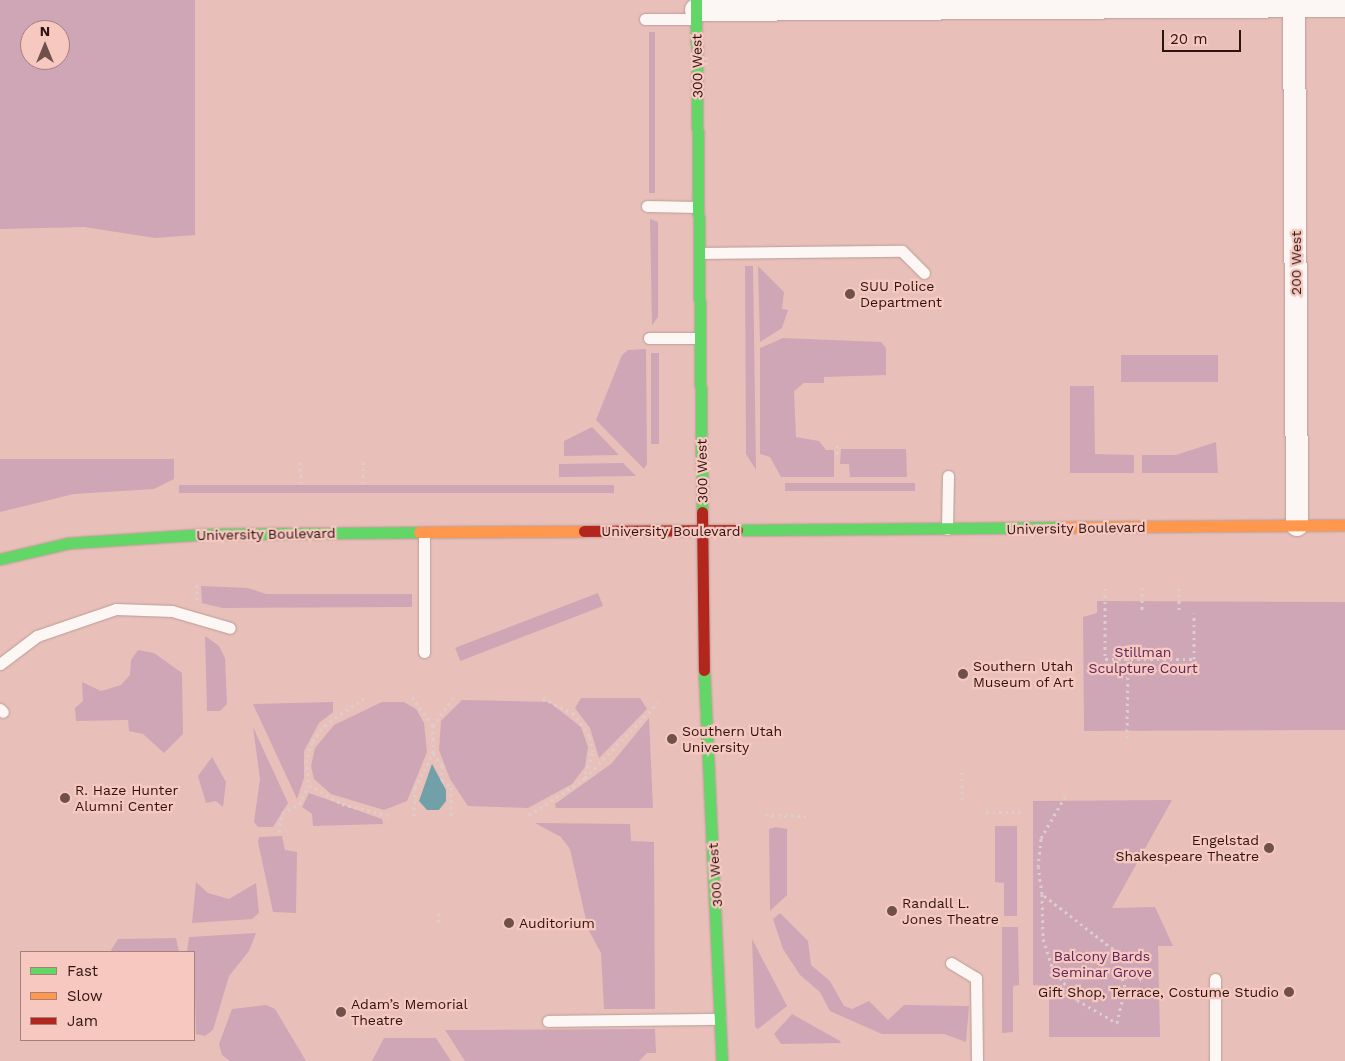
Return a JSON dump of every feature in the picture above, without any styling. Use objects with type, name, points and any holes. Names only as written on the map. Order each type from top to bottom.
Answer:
[{"type":"main road","name":"300 West","points":[[696,9],[705,721],[722,1061]]},
{"type":"main road","name":"University Boulevard","points":[[0,559],[69,543],[138,536],[424,532],[1345,526]]},
{"type":"street","points":[[696,9],[963,4],[1294,3],[1345,6]]},
{"type":"street","name":"200 West","points":[[1294,3],[1297,526]]},
{"type":"lane","points":[[645,19],[696,9]]},
{"type":"lane","points":[[647,206],[698,207]]},
{"type":"lane","points":[[699,253],[902,251],[924,273]]},
{"type":"lane","points":[[649,338],[700,338]]},
{"type":"lane","points":[[947,529],[948,476]]},
{"type":"lane","points":[[424,532],[424,652]]},
{"type":"lane","points":[[0,664],[37,636],[116,609],[172,611],[230,628]]},
{"type":"lane","points":[[951,964],[976,978],[977,1061]]},
{"type":"lane","points":[[1215,979],[1215,1061]]},
{"type":"lane","points":[[548,1021],[721,1019]]},
{"type":"path","points":[[837,445],[837,455]]},
{"type":"path","points":[[300,462],[301,483]]},
{"type":"path","points":[[363,462],[363,483]]},
{"type":"path","points":[[196,604],[197,581]]},
{"type":"path","points":[[1142,587],[1142,612]]},
{"type":"path","points":[[1105,588],[1105,659],[1194,659],[1194,613]]},
{"type":"path","points":[[1179,588],[1179,612]]},
{"type":"path","points":[[1127,738],[1128,659]]},
{"type":"path","points":[[539,696],[565,706],[589,736],[593,752],[582,780]]},
{"type":"path","points":[[412,697],[433,726]]},
{"type":"path","points":[[414,816],[415,788],[432,753],[433,726],[453,697]]},
{"type":"path","points":[[279,832],[282,813],[299,804],[309,785],[306,760],[312,742],[326,724],[364,698]]},
{"type":"path","points":[[529,815],[582,780],[658,703]]},
{"type":"path","points":[[432,753],[442,766],[442,780],[451,787],[451,816]]},
{"type":"path","points":[[962,772],[962,799]]},
{"type":"path","points":[[309,785],[342,804],[391,816]]},
{"type":"path","points":[[1042,894],[1113,950],[1125,987],[1116,1023],[1077,1000],[1052,966],[1043,939],[1042,894],[1038,867],[1041,838],[1066,795]]},
{"type":"path","points":[[986,812],[1025,812]]},
{"type":"path","points":[[765,815],[806,816]]},
{"type":"path","points":[[438,922],[439,910]]},
{"type":"green space","points":[[0,0],[195,0],[195,235],[155,238],[84,227],[0,229]]},
{"type":"green space","points":[[649,32],[655,32],[655,193],[649,193]]},
{"type":"green space","points":[[650,219],[658,222],[658,317],[652,325]]},
{"type":"green space","points":[[745,266],[753,266],[756,470],[746,454]]},
{"type":"green space","points":[[758,266],[784,292],[782,309],[788,310],[782,328],[760,342]]},
{"type":"green space","points":[[783,338],[881,342],[886,348],[886,375],[824,377],[824,383],[804,383],[794,391],[796,437],[819,441],[826,450],[834,450],[834,477],[781,477],[770,457],[760,454],[760,348]]},
{"type":"green space","points":[[646,349],[647,464],[644,469],[596,420],[622,355],[628,350]]},
{"type":"green space","points":[[651,353],[659,353],[659,444],[651,444]]},
{"type":"green space","points":[[1121,355],[1218,355],[1218,382],[1121,382]]},
{"type":"green space","points":[[1070,386],[1094,386],[1095,454],[1134,455],[1134,473],[1070,473]]},
{"type":"green space","points":[[592,427],[619,455],[564,456],[564,441]]},
{"type":"green space","points":[[1216,442],[1218,473],[1142,473],[1142,455],[1176,455]]},
{"type":"green space","points":[[841,449],[906,449],[907,477],[850,477],[849,464],[840,464]]},
{"type":"green space","points":[[0,459],[174,459],[174,479],[154,489],[74,494],[0,512]]},
{"type":"green space","points":[[623,463],[636,476],[559,477],[559,464]]},
{"type":"green space","points":[[785,483],[915,483],[915,491],[785,491]]},
{"type":"green space","points":[[179,485],[614,485],[614,493],[179,493]]},
{"type":"green space","points":[[201,586],[248,588],[266,594],[412,594],[412,607],[222,608],[202,603]]},
{"type":"green space","points":[[598,593],[603,606],[460,661],[455,648]]},
{"type":"green space","name":"Stillman Sculpture Court","points":[[1097,601],[1345,602],[1345,730],[1084,731],[1083,617],[1097,613]]},
{"type":"green space","points":[[205,636],[219,646],[225,658],[227,704],[220,711],[207,711]]},
{"type":"green space","points":[[138,650],[154,653],[182,673],[183,734],[164,753],[143,734],[129,731],[128,720],[76,721],[75,708],[83,701],[82,682],[101,691],[121,685],[130,675],[131,660]]},
{"type":"green space","points":[[581,698],[640,698],[647,709],[599,758],[590,728],[575,708]]},
{"type":"green space","points":[[462,700],[549,702],[581,727],[588,747],[585,767],[572,784],[528,808],[468,806],[450,779],[439,750],[441,721]]},
{"type":"green space","points":[[333,702],[333,712],[319,723],[304,751],[304,778],[297,799],[253,704]]},
{"type":"green space","points":[[382,702],[404,702],[416,709],[424,723],[427,752],[407,801],[384,810],[331,794],[314,779],[311,766],[315,748],[334,725]]},
{"type":"green space","points":[[649,718],[653,808],[556,808],[555,804],[611,764]]},
{"type":"green space","points":[[253,727],[288,803],[273,827],[258,827],[254,822],[260,779]]},
{"type":"green space","points":[[212,757],[226,782],[223,807],[216,801],[206,803],[198,776]]},
{"type":"green space","points":[[309,793],[382,819],[383,824],[313,826],[312,814],[302,807]]},
{"type":"green space","name":"Balcony Bards Seminar Grove","points":[[1172,800],[1112,908],[1155,907],[1173,946],[1158,946],[1160,1037],[1049,1037],[1049,986],[1033,985],[1033,801]]},
{"type":"green space","points":[[535,823],[630,824],[631,841],[654,842],[655,1009],[604,1009],[601,953],[588,929],[570,849],[561,837]]},
{"type":"green space","points":[[995,826],[1017,826],[1017,916],[1004,916],[1004,883],[995,882]]},
{"type":"green space","points":[[776,827],[787,829],[787,895],[770,911],[769,829]]},
{"type":"green space","points":[[282,836],[285,850],[297,852],[296,913],[273,912],[258,842],[259,837]]},
{"type":"green space","points":[[196,882],[208,893],[229,899],[256,883],[259,913],[252,919],[192,923]]},
{"type":"green space","points":[[780,913],[808,941],[811,965],[830,981],[844,1006],[852,1009],[869,1001],[888,1020],[904,1005],[969,1006],[966,1042],[944,1034],[882,1034],[830,1011],[820,992],[800,975],[783,949],[773,919]]},
{"type":"green space","points":[[1002,927],[1018,927],[1019,985],[1013,986],[1013,1032],[1002,1033]]},
{"type":"green space","points":[[256,933],[249,951],[229,976],[213,1030],[205,1036],[196,1034],[195,951],[187,951],[189,937]]},
{"type":"green space","points":[[176,938],[179,951],[111,951],[118,939]]},
{"type":"green space","points":[[752,939],[787,1006],[758,1029],[755,1027]]},
{"type":"green space","points":[[266,1005],[275,1009],[306,1061],[230,1061],[222,1055],[219,1044],[232,1009]]},
{"type":"green space","points":[[792,1014],[841,1043],[781,1044],[774,1034]]},
{"type":"green space","points":[[655,1029],[656,1053],[647,1053],[639,1061],[465,1061],[445,1030]]},
{"type":"green space","points":[[384,1038],[436,1038],[451,1061],[372,1061]]},
{"type":"water","points":[[432,764],[446,790],[446,801],[439,810],[427,810],[419,801]]},
{"type":"traffic: fast","points":[[696,0],[702,512]]},
{"type":"traffic: fast","points":[[737,530],[1063,527]]},
{"type":"traffic: fast","points":[[0,559],[69,543],[207,534],[419,532]]},
{"type":"traffic: fast","points":[[704,670],[722,1061]]},
{"type":"traffic: slow","points":[[1063,527],[1345,525]]},
{"type":"traffic: slow","points":[[419,532],[584,531]]},
{"type":"traffic: jam","points":[[702,512],[704,670]]},
{"type":"traffic: jam","points":[[584,531],[737,530]]},
{"type":"place","name":"SUU Police Department","points":[[850,294]]},
{"type":"place","name":"Southern Utah Museum of Art","points":[[963,674]]},
{"type":"place","name":"Southern Utah University","points":[[672,739]]},
{"type":"place","name":"R. Haze Hunter Alumni Center","points":[[65,798]]},
{"type":"place","name":"Engelstad Shakespeare Theatre","points":[[1269,848]]},
{"type":"place","name":"Randall L. Jones Theatre","points":[[892,911]]},
{"type":"place","name":"Auditorium","points":[[509,923]]},
{"type":"place","name":"Gift Shop, Terrace, Costume Studio","points":[[1289,992]]},
{"type":"place","name":"Adam’s Memorial Theatre","points":[[341,1012]]}]
